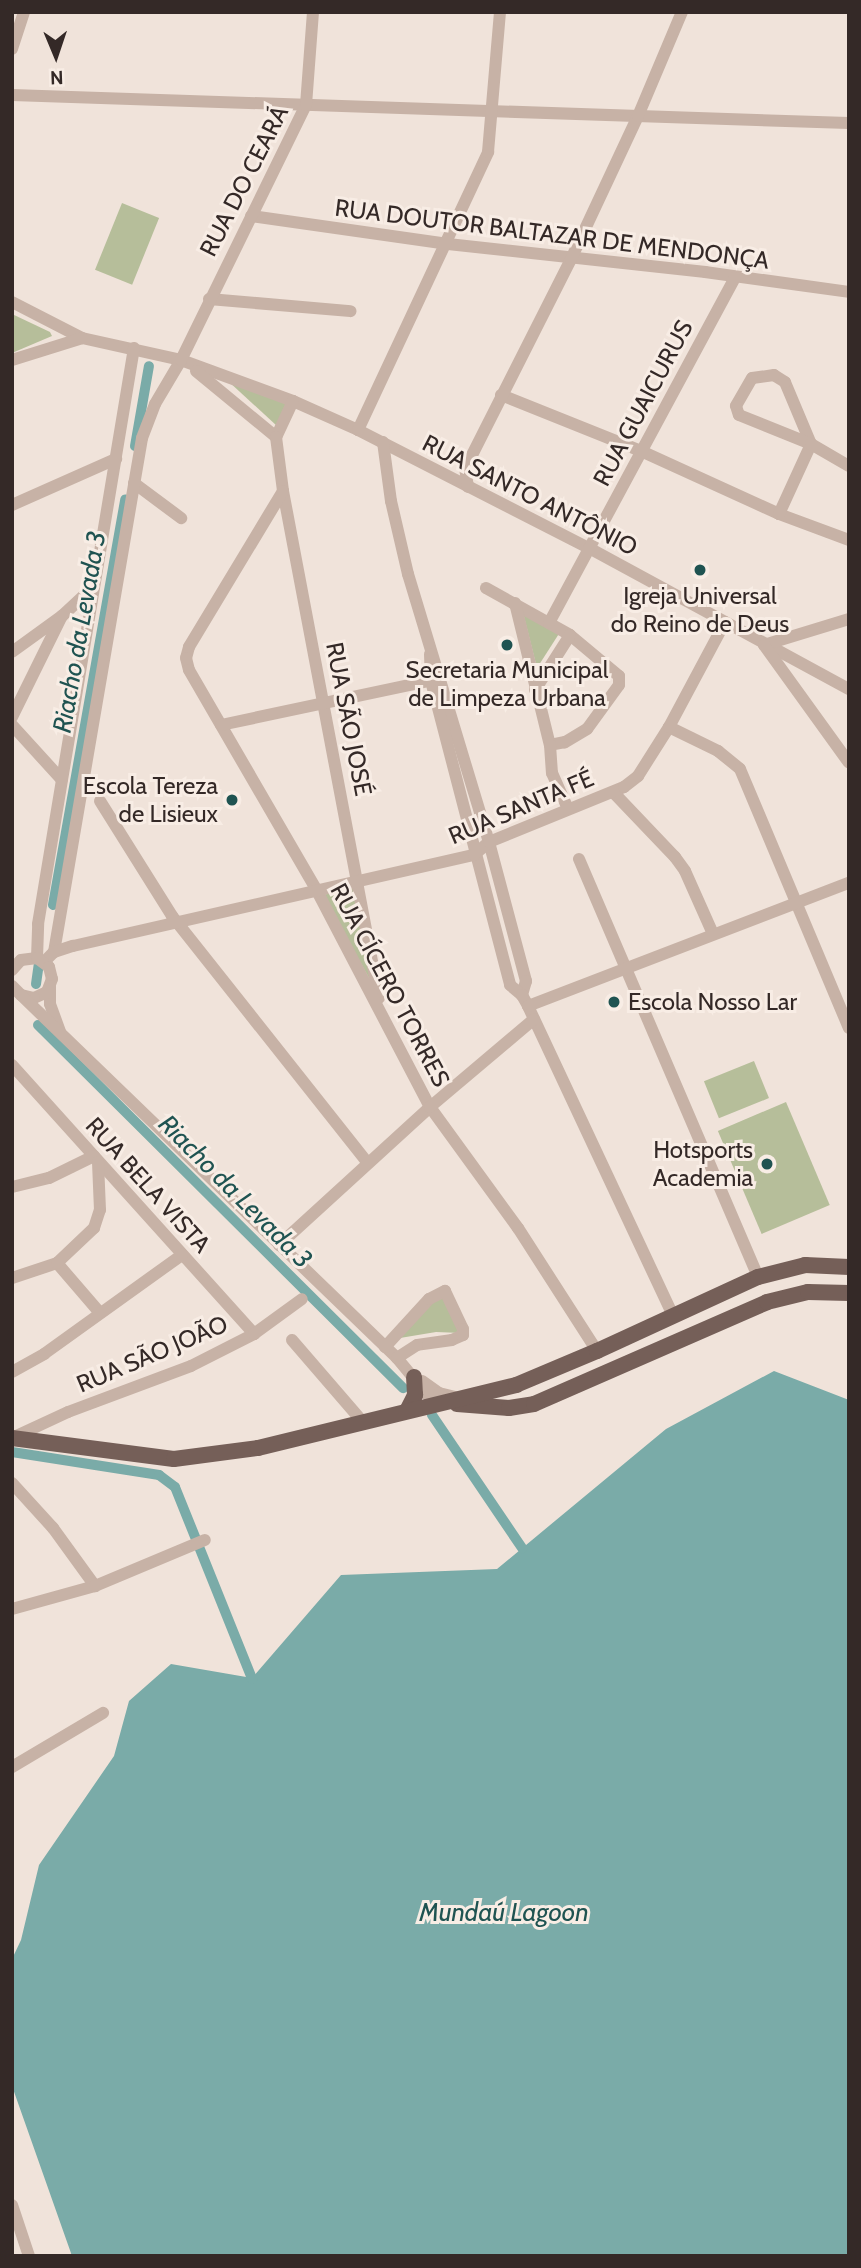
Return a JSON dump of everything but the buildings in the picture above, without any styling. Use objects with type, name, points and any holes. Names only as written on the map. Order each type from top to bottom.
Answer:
[{"type":"main road","points":[[12,1438],[174,1459],[258,1448],[526,1381],[597,1352],[758,1277],[805,1265],[849,1267]]},
{"type":"main road","points":[[440,1403],[509,1408],[547,1401],[725,1320],[787,1295],[849,1293]]},
{"type":"main road","points":[[715,1295],[716,1309],[725,1320]]},
{"type":"main road","points":[[692,1306],[703,1316],[703,1331]]},
{"type":"main road","points":[[408,1409],[415,1395],[411,1373]]},
{"type":"street","points":[[12,49],[24,12]]},
{"type":"street","name":"RUA DO CEARÁ","points":[[45,957],[147,420],[184,362],[209,299],[306,105],[313,12]]},
{"type":"street","points":[[358,429],[448,244],[488,152],[500,12]]},
{"type":"street","points":[[468,487],[465,469],[571,259],[632,130],[682,12]]},
{"type":"street","points":[[12,94],[849,123]]},
{"type":"street","points":[[622,115],[632,125],[632,130]]},
{"type":"street","name":"RUA DOUTOR BALTAZAR DE MENDONÇA","points":[[251,216],[448,244],[849,292]]},
{"type":"street","name":"RUA GUAICURUS","points":[[549,623],[735,278]]},
{"type":"street","points":[[209,299],[350,311]]},
{"type":"street","points":[[12,302],[82,338]]},
{"type":"street","points":[[12,360],[82,338]]},
{"type":"street","name":"RUA SANTO ANTÔNIO","points":[[82,338],[134,348],[184,362],[293,401],[358,429],[589,548],[849,689]]},
{"type":"street","points":[[62,1034],[50,1004],[51,973],[38,924],[134,348]]},
{"type":"street","points":[[184,362],[276,437],[293,401]]},
{"type":"street","points":[[779,514],[811,444],[798,410],[781,378],[758,375],[747,383],[736,406],[738,415],[811,444],[849,466]]},
{"type":"street","points":[[501,395],[641,452],[779,514],[849,540]]},
{"type":"street","name":"RUA SÃO JOSÉ","points":[[276,437],[283,491],[381,1009]]},
{"type":"street","points":[[383,442],[391,501],[430,654],[474,855],[510,985],[525,1001],[534,1018],[673,1315]]},
{"type":"street","points":[[12,488],[15,503],[116,459]]},
{"type":"street","points":[[449,477],[465,469]]},
{"type":"street","points":[[134,483],[181,518]]},
{"type":"street","name":"RUA CÍCERO TORRES","points":[[283,491],[203,625],[186,658],[189,670],[317,891],[430,1107],[518,1228],[597,1352]]},
{"type":"street","points":[[12,652],[62,616],[93,587]]},
{"type":"street","points":[[486,588],[570,635],[612,668],[620,680],[587,729],[565,742],[550,745]]},
{"type":"street","points":[[515,603],[534,690],[550,745],[552,773],[568,808]]},
{"type":"street","points":[[12,717],[62,616]]},
{"type":"street","points":[[849,618],[764,645],[849,763]]},
{"type":"street","name":"RUA SANTA FÉ","points":[[14,963],[26,958],[45,957],[474,855],[489,842],[613,792],[638,776],[669,727],[725,622]]},
{"type":"street","points":[[534,690],[570,635]]},
{"type":"street","points":[[781,669],[783,661],[791,659]]},
{"type":"street","points":[[221,725],[324,701],[436,680]]},
{"type":"street","points":[[436,680],[489,842],[526,981],[525,1001]]},
{"type":"street","points":[[12,725],[62,780]]},
{"type":"street","points":[[669,727],[719,751],[740,769],[849,1028]]},
{"type":"street","points":[[613,792],[675,857],[713,934]]},
{"type":"street","points":[[100,801],[178,924],[368,1163]]},
{"type":"street","points":[[579,859],[758,1277]]},
{"type":"street","points":[[525,1001],[626,968],[849,883]]},
{"type":"street","points":[[16,990],[34,998],[50,986]]},
{"type":"street","points":[[16,990],[397,1358],[440,1403]]},
{"type":"street","points":[[279,1245],[430,1107],[534,1018]]},
{"type":"street","name":"RUA BELA VISTA","points":[[12,1065],[254,1334]]},
{"type":"street","points":[[12,1187],[49,1178],[96,1159],[98,1220],[84,1240],[57,1263],[12,1279]]},
{"type":"street","points":[[12,1372],[44,1354],[182,1255]]},
{"type":"street","points":[[57,1263],[100,1313]]},
{"type":"street","points":[[385,1347],[429,1299],[444,1291],[463,1329],[463,1335],[452,1340],[417,1345],[397,1358]]},
{"type":"street","name":"RUA SÃO JOÃO","points":[[12,1438],[68,1412],[191,1366],[254,1334],[302,1299]]},
{"type":"street","points":[[292,1340],[362,1421]]},
{"type":"street","points":[[411,1373],[439,1393],[461,1398]]},
{"type":"street","points":[[12,1483],[53,1528],[95,1586]]},
{"type":"street","points":[[12,1609],[95,1586],[200,1541]]},
{"type":"street","points":[[12,1767],[103,1713]]},
{"type":"street","points":[[12,2205],[29,2256]]},
{"type":"green space","points":[[122,203],[159,218],[132,285],[95,270]]},
{"type":"green space","points":[[12,314],[50,332],[52,336],[12,353]]},
{"type":"green space","points":[[215,369],[289,399],[277,426]]},
{"type":"green space","points":[[521,605],[562,629],[537,668]]},
{"type":"green space","points":[[357,886],[374,987],[323,895]]},
{"type":"green space","points":[[754,1061],[769,1098],[719,1118],[704,1081]]},
{"type":"green space","points":[[786,1102],[830,1205],[762,1234],[718,1131]]},
{"type":"green space","points":[[441,1289],[461,1333],[436,1332],[394,1339]]},
{"type":"water","name":"Mundaú Lagoon","points":[[774,1371],[849,1400],[849,2256],[72,2256],[12,2086],[12,1959],[21,1940],[39,1865],[114,1756],[129,1701],[171,1664],[252,1678],[341,1575],[497,1569],[666,1429]]},
{"type":"waterway","name":"Riacho da Levada 3","points":[[135,446],[149,366]]},
{"type":"waterway","name":"Riacho da Levada 3","points":[[53,905],[125,499]]},
{"type":"waterway","name":"Riacho da Levada 3","points":[[36,984],[39,963]]},
{"type":"waterway","name":"Riacho da Levada 3","points":[[38,1025],[403,1388]]},
{"type":"waterway","name":"Riacho da Levada 3","points":[[432,1415],[522,1548]]},
{"type":"waterway","points":[[12,1452],[159,1475],[175,1487],[252,1679]]},
{"type":"place","name":"Igreja Universal do Reino de Deus","points":[[700,570]]},
{"type":"place","name":"Secretaria Municipal de Limpeza Urbana","points":[[507,645]]},
{"type":"place","name":"Escola Tereza de Lisieux","points":[[232,800]]},
{"type":"place","name":"Escola Nosso Lar","points":[[614,1002]]},
{"type":"place","name":"Hotsports Academia","points":[[767,1164]]}]
